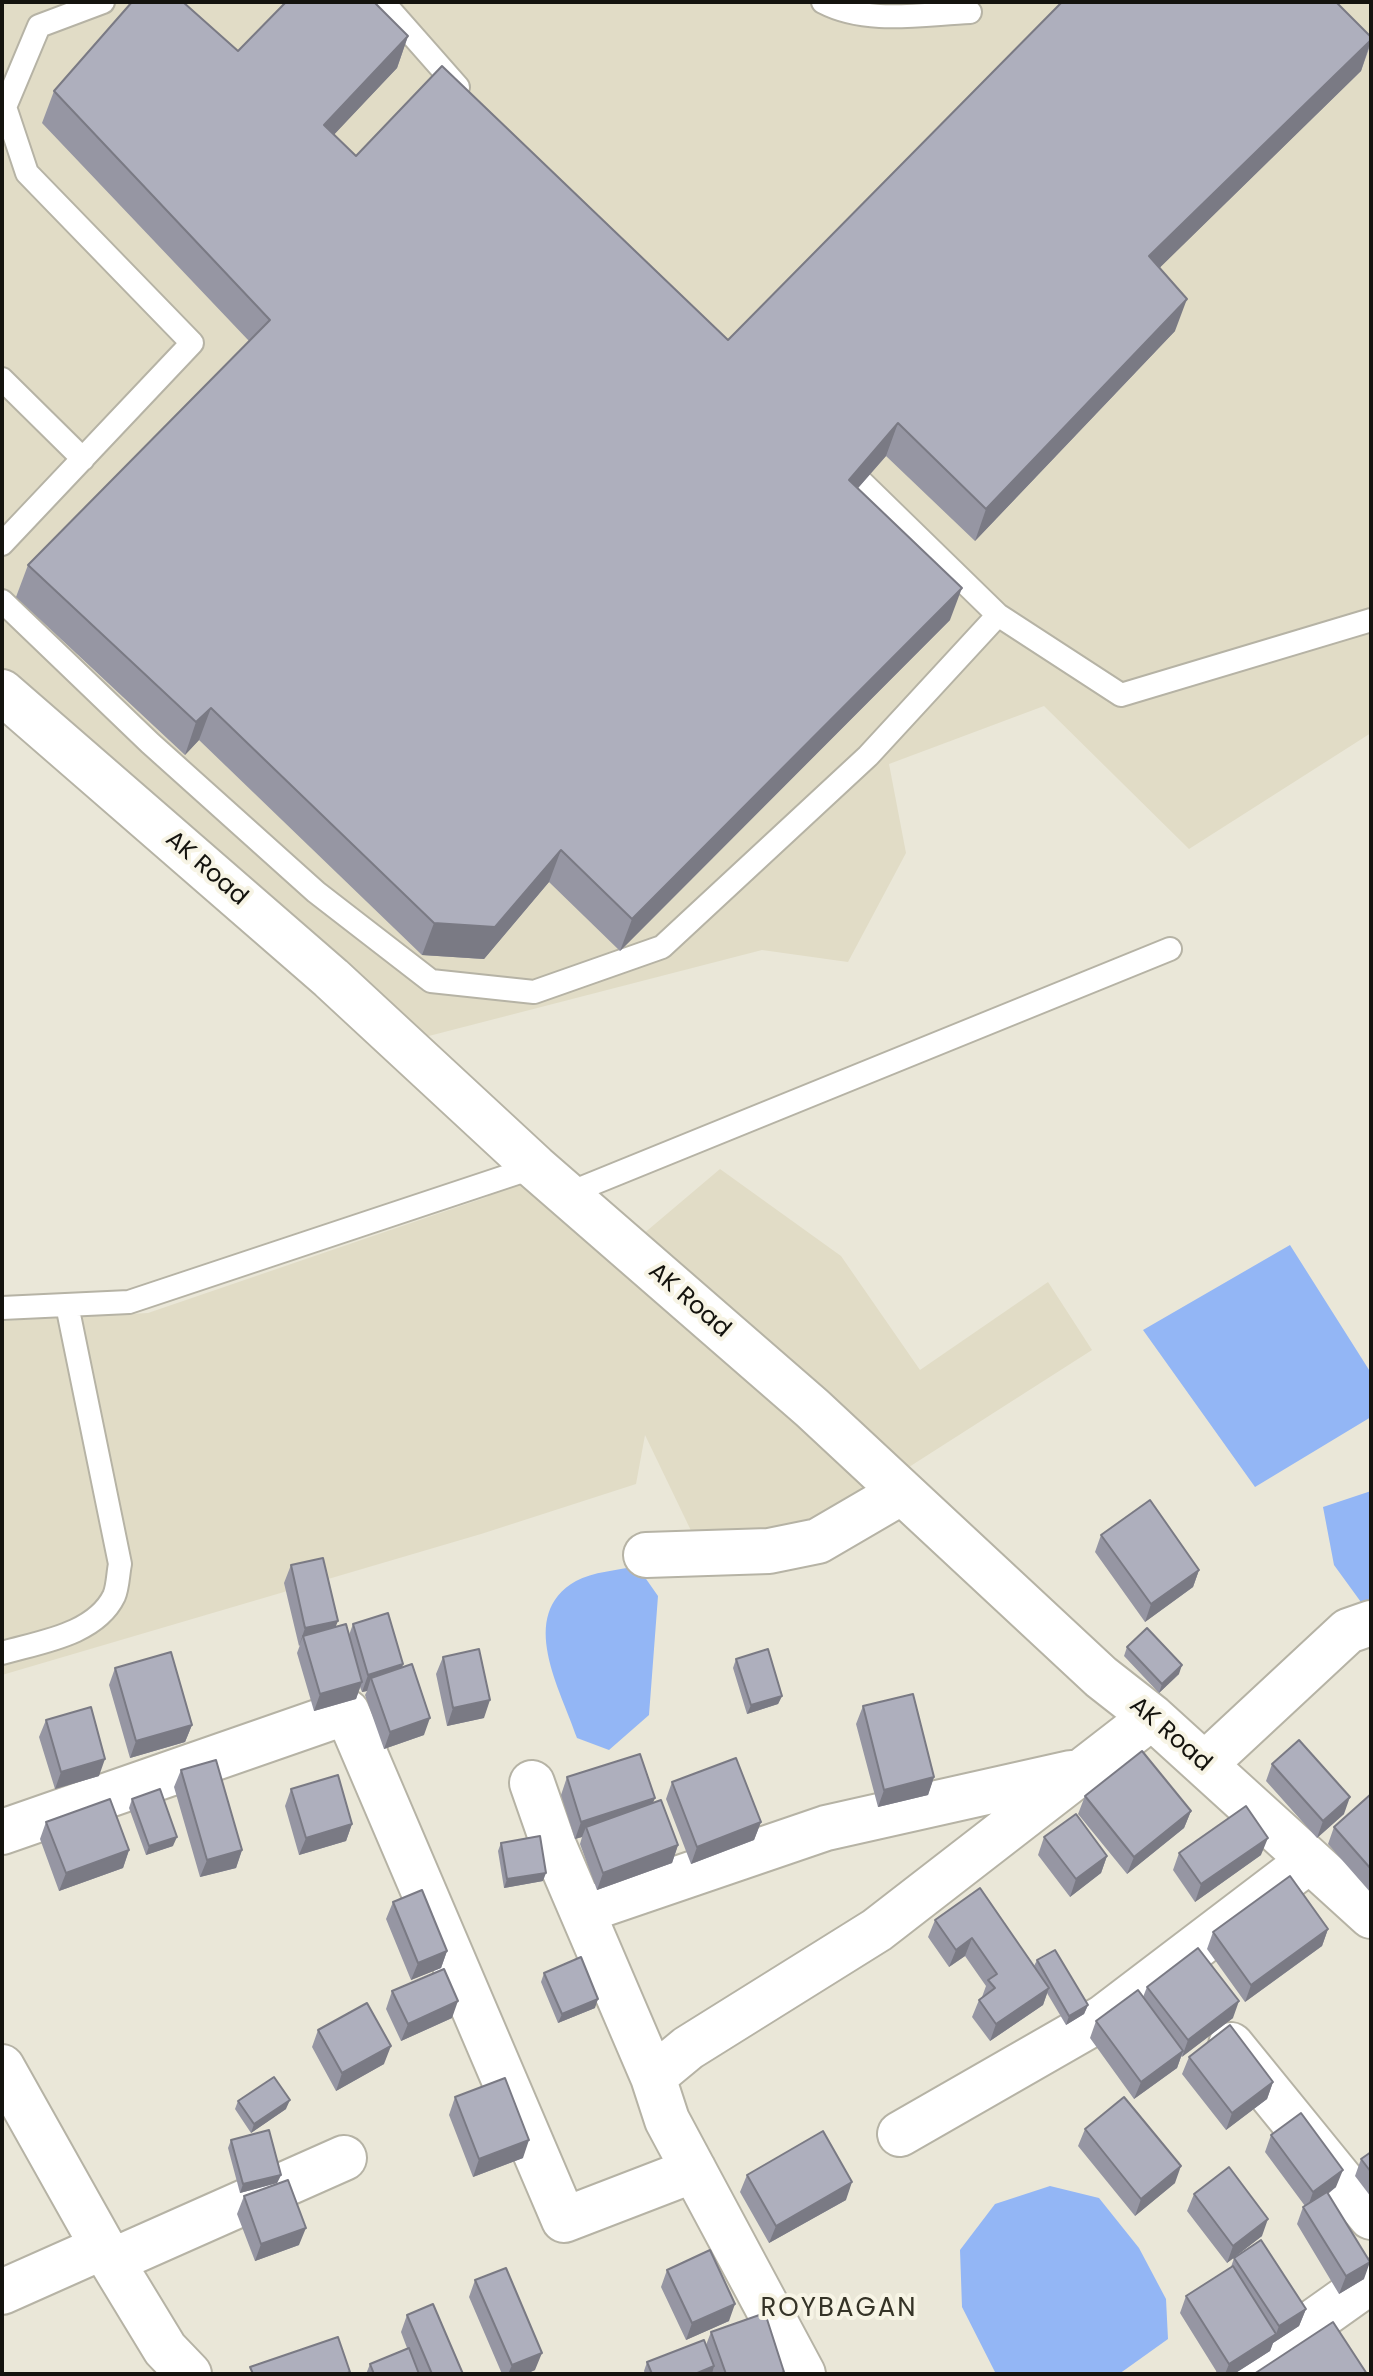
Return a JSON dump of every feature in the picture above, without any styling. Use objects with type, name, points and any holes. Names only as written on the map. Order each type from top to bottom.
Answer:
[{"type":"street","name":"AK Road","points":[[2,692],[331,978],[551,1180],[902,1492],[1101,1677],[1152,1717],[1371,1916]]},
{"type":"street","points":[[646,1555],[769,1551],[818,1541],[902,1492]]},
{"type":"street","points":[[1205,1764],[1348,1631],[1371,1623]]},
{"type":"street","points":[[2,1832],[347,1712],[564,2220],[694,2170]]},
{"type":"street","points":[[653,2077],[688,2048],[877,1930],[1152,1717]]},
{"type":"street","points":[[583,1911],[826,1828],[1081,1771]]},
{"type":"street","points":[[532,1783],[554,1846],[653,2077],[667,2120],[803,2374]]},
{"type":"street","points":[[900,2134],[1104,2017],[1309,1861]]},
{"type":"street","points":[[1225,2037],[1371,2217]]},
{"type":"street","points":[[2,2067],[165,2349],[189,2374]]},
{"type":"street","points":[[2,2292],[108,2254],[344,2158]]},
{"type":"street","points":[[1240,2374],[1371,2281]]},
{"type":"lane","points":[[2,544],[192,343],[27,173],[5,107],[39,26],[103,2]]},
{"type":"lane","points":[[383,2],[440,69],[474,103]]},
{"type":"lane","points":[[823,2],[838,10],[875,16],[970,12]]},
{"type":"lane","points":[[2,379],[83,459]]},
{"type":"lane","points":[[827,448],[998,615],[1121,695],[1371,620]]},
{"type":"lane","points":[[2,601],[150,743],[304,881],[431,981],[534,992],[662,947],[868,756],[998,615]]},
{"type":"lane","points":[[2,1308],[129,1302],[551,1180],[1170,949]]},
{"type":"lane","points":[[2,1653],[75,1632],[97,1615],[114,1595],[120,1564],[67,1305]]},
{"type":"shaded area","points":[[2,2],[1371,2],[1371,733],[1189,849],[1044,706],[889,764],[906,853],[848,962],[762,950],[421,1038],[2,671]]},
{"type":"shaded area","points":[[513,1167],[616,1257],[720,1169],[841,1256],[920,1370],[1048,1282],[1092,1350],[812,1529],[696,1541],[645,1435],[636,1484],[481,1534],[2,1675],[2,1321],[148,1313],[487,1197]]},
{"type":"water","points":[[1290,1245],[1371,1373],[1371,1417],[1255,1487],[1143,1330]]},
{"type":"water","points":[[1371,1491],[1371,1607],[1366,1609],[1334,1565],[1323,1507]]},
{"type":"water","points":[[637,1566],[658,1596],[649,1715],[609,1750],[577,1738],[548,1654],[546,1633],[549,1613],[558,1596],[576,1581],[598,1573]]},
{"type":"water","points":[[1050,2186],[1099,2198],[1139,2248],[1166,2299],[1168,2339],[1119,2374],[996,2374],[962,2307],[960,2250],[995,2204]]},
{"type":"building","points":[[132,2],[183,2],[238,51],[286,2],[374,2],[408,36],[324,125],[356,156],[442,66],[728,340],[1062,2],[1336,2],[1371,40],[1149,256],[1187,299],[986,509],[898,423],[849,480],[962,588],[632,919],[561,850],[495,927],[434,923],[211,708],[196,722],[28,565],[270,320],[54,91]]},
{"type":"building","points":[[1150,1500],[1199,1570],[1151,1604],[1101,1535]]},
{"type":"building","points":[[323,1558],[338,1621],[305,1628],[291,1565]]},
{"type":"building","points":[[388,1613],[403,1664],[368,1675],[353,1624]]},
{"type":"building","points":[[346,1624],[362,1682],[320,1694],[303,1636]]},
{"type":"building","points":[[1147,1628],[1182,1665],[1162,1684],[1127,1647]]},
{"type":"building","points":[[479,1649],[490,1700],[453,1708],[443,1657]]},
{"type":"building","points":[[768,1649],[782,1696],[751,1705],[736,1659]]},
{"type":"building","points":[[171,1652],[192,1725],[136,1741],[115,1668]]},
{"type":"building","points":[[412,1664],[430,1718],[390,1732],[371,1678]]},
{"type":"building","points":[[913,1694],[934,1777],[884,1790],[863,1706]]},
{"type":"building","points":[[91,1707],[105,1759],[61,1772],[46,1720]]},
{"type":"building","points":[[1299,1740],[1350,1797],[1323,1821],[1272,1764]]},
{"type":"building","points":[[1142,1751],[1191,1811],[1134,1857],[1085,1796]]},
{"type":"building","points":[[640,1754],[655,1798],[581,1822],[567,1777]]},
{"type":"building","points":[[736,1758],[761,1822],[697,1847],[672,1782]]},
{"type":"building","points":[[216,1760],[242,1850],[207,1860],[181,1770]]},
{"type":"building","points":[[338,1775],[352,1824],[306,1838],[291,1789]]},
{"type":"building","points":[[160,1789],[177,1837],[149,1846],[132,1799]]},
{"type":"building","points":[[1371,1794],[1371,1869],[1334,1827]]},
{"type":"building","points":[[110,1799],[129,1850],[66,1873],[46,1822]]},
{"type":"building","points":[[661,1800],[678,1845],[603,1873],[586,1827]]},
{"type":"building","points":[[1246,1806],[1268,1838],[1201,1884],[1179,1853]]},
{"type":"building","points":[[1076,1814],[1107,1856],[1076,1879],[1044,1837]]},
{"type":"building","points":[[540,1836],[546,1873],[507,1879],[501,1843]]},
{"type":"building","points":[[1290,1876],[1328,1929],[1251,1985],[1213,1932]]},
{"type":"building","points":[[980,1888],[1049,1988],[996,2024],[979,2000],[995,1988],[988,1980],[997,1974],[972,1938],[956,1950],[935,1920]]},
{"type":"building","points":[[422,1890],[447,1951],[418,1963],[393,1902]]},
{"type":"building","points":[[1198,1948],[1239,2001],[1188,2040],[1147,1987]]},
{"type":"building","points":[[1055,1950],[1088,2005],[1069,2016],[1037,1960]]},
{"type":"building","points":[[581,1957],[598,1999],[562,2014],[544,1973]]},
{"type":"building","points":[[444,1969],[458,2001],[408,2024],[392,1991]]},
{"type":"building","points":[[1138,1990],[1183,2051],[1141,2082],[1096,2021]]},
{"type":"building","points":[[367,2003],[391,2046],[342,2073],[318,2030]]},
{"type":"building","points":[[1230,2025],[1273,2082],[1232,2113],[1189,2057]]},
{"type":"building","points":[[274,2077],[290,2100],[254,2124],[238,2101]]},
{"type":"building","points":[[505,2078],[529,2140],[479,2159],[455,2097]]},
{"type":"building","points":[[1124,2097],[1181,2166],[1141,2199],[1085,2129]]},
{"type":"building","points":[[1301,2113],[1343,2170],[1313,2192],[1271,2135]]},
{"type":"building","points":[[269,2130],[281,2175],[243,2184],[231,2140]]},
{"type":"building","points":[[823,2131],[852,2182],[776,2226],[747,2175]]},
{"type":"building","points":[[1371,2152],[1371,2172],[1361,2159]]},
{"type":"building","points":[[1229,2167],[1268,2219],[1233,2246],[1194,2194]]},
{"type":"building","points":[[288,2180],[306,2228],[261,2244],[244,2196]]},
{"type":"building","points":[[1327,2192],[1370,2262],[1346,2276],[1303,2207]]},
{"type":"building","points":[[1261,2240],[1306,2309],[1279,2326],[1234,2258]]},
{"type":"building","points":[[710,2250],[735,2304],[692,2323],[667,2270]]},
{"type":"building","points":[[1233,2266],[1276,2334],[1229,2364],[1186,2296]]},
{"type":"building","points":[[506,2268],[542,2353],[512,2365],[475,2280]]},
{"type":"building","points":[[433,2304],[463,2374],[432,2374],[407,2315]]},
{"type":"building","points":[[765,2313],[784,2372],[726,2374],[711,2332]]},
{"type":"building","points":[[1333,2322],[1367,2374],[1254,2374]]},
{"type":"building","points":[[338,2337],[350,2372],[345,2374],[253,2374],[250,2367]]},
{"type":"building","points":[[704,2340],[714,2366],[695,2374],[652,2374],[647,2362]]},
{"type":"building","points":[[409,2348],[419,2374],[374,2374],[370,2364]]},
{"type":"district","name":"ROYBAGAN","points":[[839,2309]]}]
